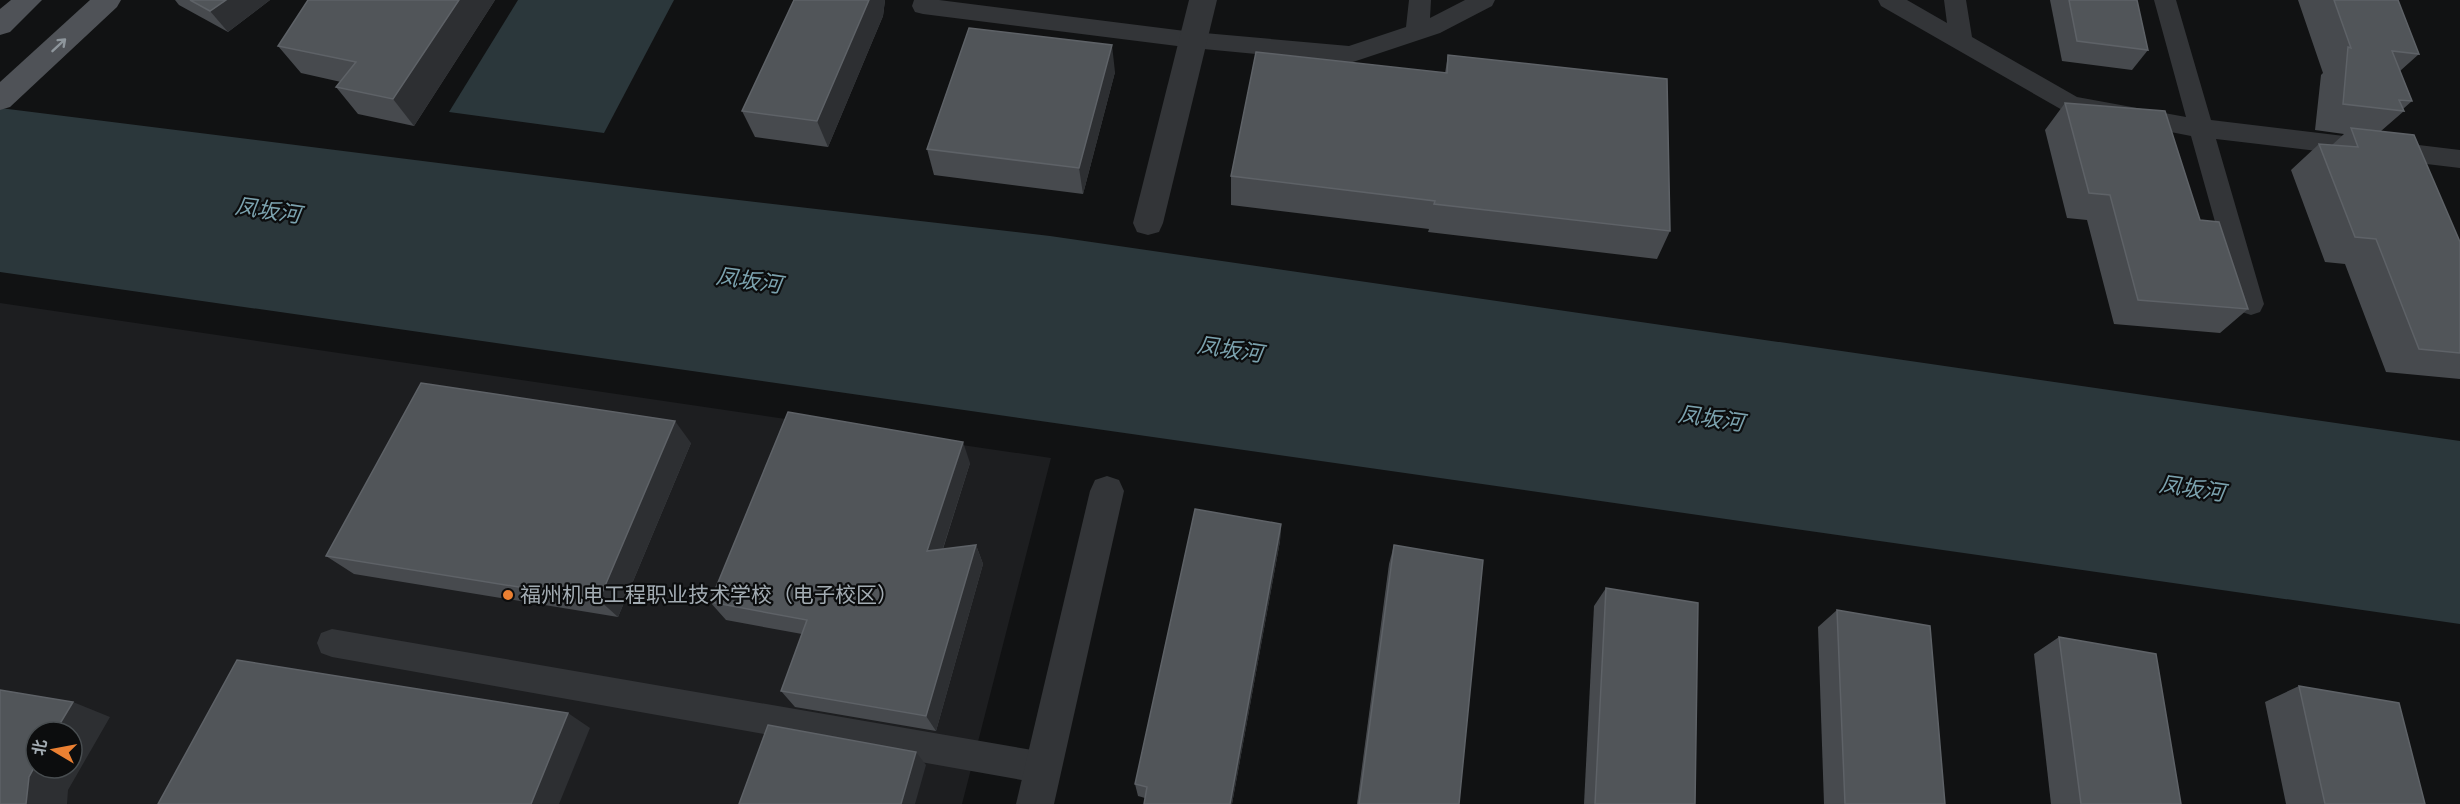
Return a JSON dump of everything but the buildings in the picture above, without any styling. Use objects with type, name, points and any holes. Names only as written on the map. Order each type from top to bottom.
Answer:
[{"type":"main road","points":[[0,25],[28,0]]},
{"type":"main road","points":[[8,92],[107,0]]},
{"type":"street","points":[[1148,223],[1203,0]]},
{"type":"street","points":[[1035,804],[1107,491]]},
{"type":"lane","points":[[925,0],[923,6],[1193,40],[1350,55],[1417,32],[1484,0]]},
{"type":"lane","points":[[1417,32],[1420,0]]},
{"type":"lane","points":[[1889,0],[2072,105],[2201,127],[2460,159]]},
{"type":"lane","points":[[1955,0],[1961,42]]},
{"type":"lane","points":[[2165,0],[2251,304]]},
{"type":"lane","points":[[332,643],[1044,768]]},
{"type":"shaded area","name":"福州机电工程职业技术学校（电子校区）","points":[[0,303],[1051,458],[962,804],[0,804]]},
{"type":"water","points":[[518,0],[674,0],[604,133],[449,112]]},
{"type":"water","name":"凤坂河","points":[[0,108],[670,192],[1050,236],[2460,441],[2460,624],[0,272]]},
{"type":"place","name":"福州机电工程职业技术学校（电子校区）","points":[[508,595]]}]
